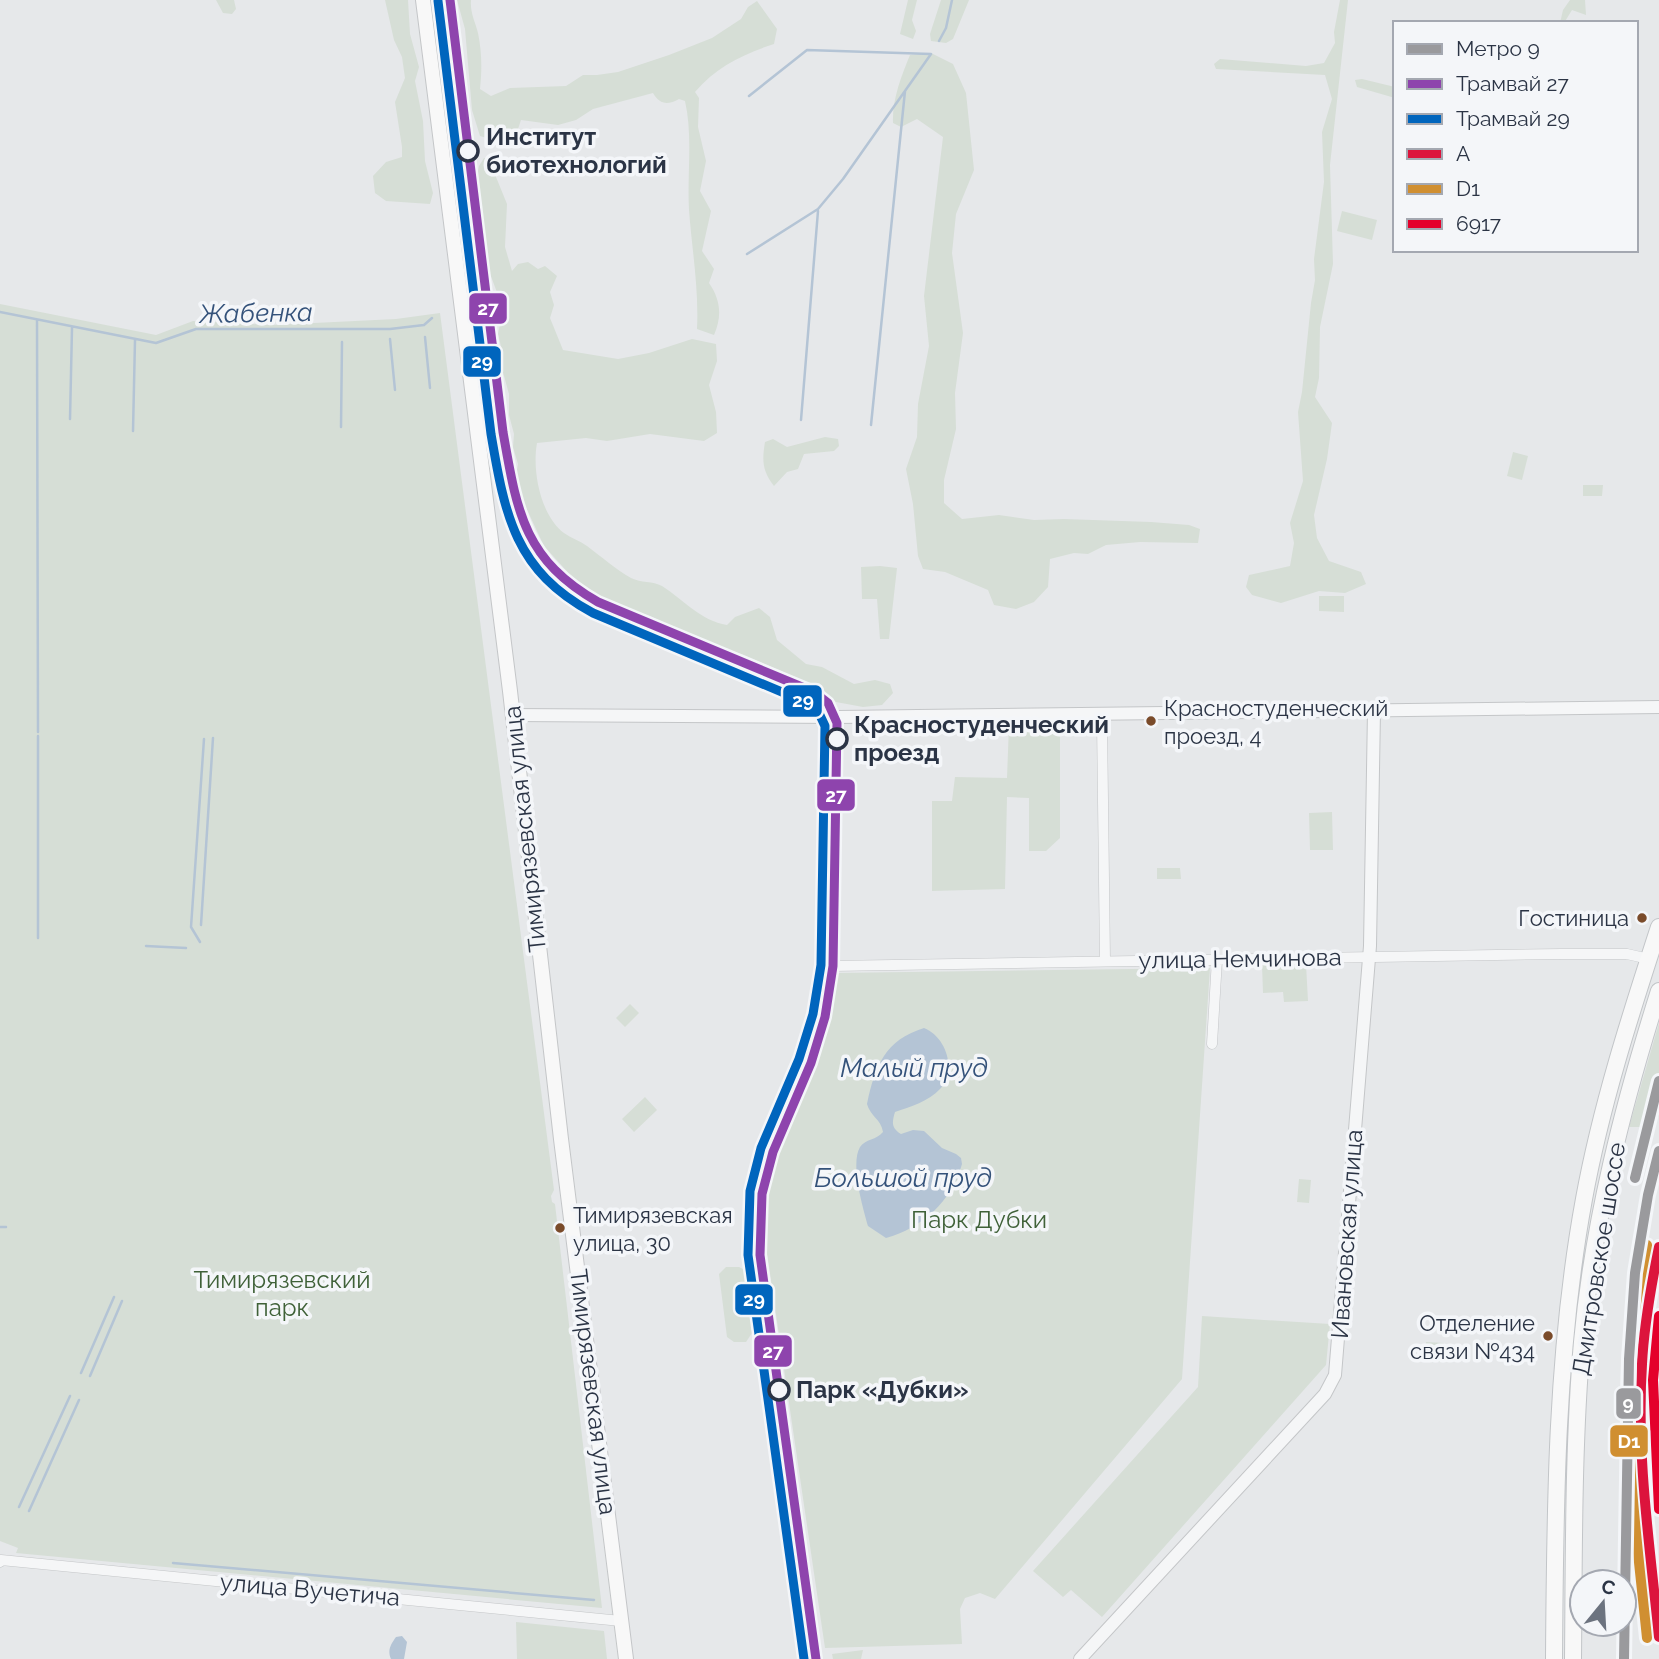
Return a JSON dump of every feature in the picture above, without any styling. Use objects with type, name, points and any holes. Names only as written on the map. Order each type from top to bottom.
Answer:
[{"type":"main road","name":"Тимирязевская улица","points":[[423,0],[626,1659]]},
{"type":"main road","name":"Дмитровское шоссе","points":[[1553,1659],[1559,1393],[1572,1272],[1584,1197],[1601,1121],[1659,928]]},
{"type":"main road","name":"Дмитровское шоссе","points":[[1573,1659],[1577,1415],[1588,1292],[1600,1214],[1619,1125],[1659,991]]},
{"type":"street","points":[[512,715],[832,717],[1659,707]]},
{"type":"street","name":"Ивановская улица","points":[[1080,1659],[1325,1394],[1335,1375],[1369,956],[1374,711]]},
{"type":"street","points":[[813,1659],[757,1255],[759,1194],[771,1150],[809,1062],[822,1016],[831,966],[832,717]]},
{"type":"street","points":[[1102,721],[1105,961]]},
{"type":"street","name":"улица Немчинова","points":[[831,966],[1369,956],[1628,954],[1649,959]]},
{"type":"street","points":[[1212,1044],[1217,959]]},
{"type":"street","name":"улица Вучетича","points":[[0,1562],[621,1621]]},
{"type":"green space","points":[[216,0],[234,0],[236,9],[232,14],[223,13]]},
{"type":"green space","points":[[385,0],[408,0],[410,34],[419,67],[415,81],[423,121],[425,161],[433,193],[430,204],[386,201],[375,193],[373,176],[386,162],[402,157],[395,102],[405,78],[402,57],[394,40]]},
{"type":"green space","points":[[457,0],[471,0],[480,47],[480,89],[491,96],[510,88],[566,86],[583,75],[618,72],[669,55],[712,38],[741,19],[748,7],[757,1],[777,29],[774,44],[731,62],[712,75],[695,92],[699,98],[698,127],[706,161],[700,191],[711,211],[702,251],[714,269],[709,283],[719,309],[714,335],[697,329],[689,210],[689,128],[685,101],[679,99],[664,103],[653,93],[593,109],[576,120],[558,125],[521,120],[514,141],[507,144],[480,136],[472,110],[465,29]]},
{"type":"green space","points":[[908,0],[917,0],[912,20],[916,31],[913,39],[900,34]]},
{"type":"green space","points":[[941,0],[969,0],[953,39],[946,43],[931,41],[930,34]]},
{"type":"green space","points":[[1340,0],[1348,0],[1330,165],[1333,264],[1320,327],[1319,378],[1315,397],[1332,423],[1314,515],[1317,538],[1329,561],[1361,572],[1366,584],[1345,593],[1319,591],[1281,603],[1252,595],[1246,587],[1249,575],[1290,566],[1294,543],[1290,523],[1303,481],[1298,412],[1324,182],[1322,132],[1332,99],[1325,75],[1216,69],[1214,64],[1220,59],[1306,66],[1324,63],[1335,43],[1334,32]]},
{"type":"green space","points":[[1570,0],[1585,0],[1586,15],[1572,10],[1565,21],[1560,21],[1563,10]]},
{"type":"green space","points":[[931,53],[953,64],[966,93],[974,170],[956,214],[952,253],[963,333],[955,393],[956,429],[944,480],[944,503],[962,519],[999,515],[1034,520],[1151,522],[1189,525],[1200,529],[1198,543],[1140,542],[1106,545],[1088,554],[1074,553],[1050,559],[1048,587],[1034,602],[1016,609],[994,605],[988,590],[945,572],[923,569],[918,556],[913,504],[906,469],[917,437],[918,404],[929,346],[924,296],[943,137],[917,119],[901,127],[893,123],[893,114],[898,89],[910,55]]},
{"type":"green space","points":[[1362,79],[1393,87],[1393,97],[1357,87],[1355,80]]},
{"type":"green space","points":[[484,158],[496,159],[496,177],[507,204],[505,247],[512,271],[518,264],[528,262],[538,269],[545,266],[557,276],[550,292],[554,305],[550,318],[563,350],[618,359],[649,353],[692,339],[716,344],[717,361],[709,385],[716,412],[717,433],[704,441],[650,434],[607,441],[586,438],[537,443],[537,479],[544,504],[556,525],[625,574],[635,580],[662,586],[701,615],[718,623],[727,625],[735,617],[759,608],[770,617],[777,640],[806,664],[822,667],[854,684],[875,680],[890,684],[893,693],[882,705],[863,707],[836,702],[811,684],[744,655],[699,640],[650,616],[621,607],[582,588],[544,546],[522,499],[516,476],[518,464],[513,447],[509,394],[501,365],[503,355],[498,334],[498,295],[483,255],[483,216],[477,205],[475,186],[479,166]]},
{"type":"green space","points":[[1342,211],[1377,220],[1372,240],[1337,231]]},
{"type":"green space","name":"Тимирязевский парк","points":[[0,304],[156,335],[193,321],[273,325],[396,319],[440,313],[554,1190],[551,1196],[555,1204],[602,1608],[16,1553],[18,1548],[0,1541]]},
{"type":"green space","points":[[825,437],[838,439],[839,446],[834,451],[804,454],[798,469],[787,472],[774,486],[764,465],[765,442],[773,439],[787,447]]},
{"type":"green space","points":[[1513,452],[1528,456],[1522,480],[1507,476]]},
{"type":"green space","points":[[1583,485],[1603,485],[1602,496],[1583,496]]},
{"type":"green space","points":[[861,567],[897,568],[889,639],[880,639],[877,599],[862,599]]},
{"type":"green space","points":[[1319,596],[1344,596],[1344,612],[1319,611]]},
{"type":"green space","points":[[1060,724],[1060,838],[1046,851],[1029,851],[1029,798],[1007,797],[1005,889],[932,891],[932,801],[952,801],[955,777],[1007,778],[1009,725]]},
{"type":"green space","points":[[1332,812],[1333,850],[1310,850],[1309,813]]},
{"type":"green space","points":[[1157,868],[1180,868],[1181,879],[1157,879]]},
{"type":"green space","points":[[1306,964],[1308,1001],[1284,1002],[1283,992],[1263,993],[1262,965]]},
{"type":"green space","name":"Парк Дубки","points":[[1210,968],[1182,1379],[995,1599],[980,1593],[965,1598],[960,1609],[962,1644],[825,1648],[767,1253],[764,1193],[776,1151],[799,1099],[821,1037],[836,973]]},
{"type":"green space","points":[[630,1004],[639,1013],[625,1027],[616,1018]]},
{"type":"green space","points":[[1659,1023],[1659,1115],[1654,1127],[1629,1127]]},
{"type":"green space","points":[[645,1097],[657,1110],[634,1132],[622,1119]]},
{"type":"green space","points":[[1299,1179],[1311,1180],[1309,1203],[1297,1202]]},
{"type":"green space","points":[[726,1267],[745,1270],[752,1333],[746,1342],[734,1342],[727,1337],[719,1274]]},
{"type":"green space","points":[[1202,1316],[1330,1324],[1326,1365],[1102,1617],[1071,1590],[1063,1597],[1033,1571],[1198,1387]]},
{"type":"green space","points":[[1426,1342],[1444,1343],[1442,1362],[1425,1361]]},
{"type":"green space","points":[[516,1622],[604,1631],[607,1659],[517,1659]]},
{"type":"green space","points":[[863,1650],[861,1659],[833,1659],[832,1654]]},
{"type":"water","name":"Большой пруд","points":[[924,1028],[939,1039],[944,1047],[948,1074],[940,1089],[930,1097],[895,1112],[893,1124],[901,1134],[913,1130],[924,1131],[942,1148],[961,1158],[962,1164],[951,1190],[934,1211],[912,1227],[886,1238],[868,1226],[858,1186],[857,1155],[862,1144],[883,1132],[867,1104],[878,1066],[891,1047],[911,1033]]},
{"type":"water","points":[[402,1636],[407,1642],[404,1659],[391,1659],[391,1645],[396,1637]]},
{"type":"waterway","points":[[939,41],[946,28],[952,0]]},
{"type":"waterway","points":[[747,254],[818,209],[843,179],[931,54],[807,50],[749,96]]},
{"type":"waterway","points":[[871,425],[905,91]]},
{"type":"waterway","points":[[801,420],[818,211]]},
{"type":"waterway","name":"Жабенка","points":[[0,312],[156,343],[196,329],[390,329],[424,325],[432,318]]},
{"type":"waterway","points":[[37,320],[38,732]]},
{"type":"waterway","points":[[70,419],[72,328]]},
{"type":"waterway","points":[[425,337],[430,388]]},
{"type":"waterway","points":[[390,339],[395,390]]},
{"type":"waterway","points":[[133,431],[135,340]]},
{"type":"waterway","points":[[341,427],[342,342]]},
{"type":"waterway","points":[[38,736],[38,938]]},
{"type":"waterway","points":[[201,925],[213,738]]},
{"type":"waterway","points":[[200,942],[191,927],[204,739]]},
{"type":"waterway","points":[[146,946],[186,948]]},
{"type":"waterway","points":[[0,1227],[6,1227]]},
{"type":"waterway","points":[[81,1373],[114,1297]]},
{"type":"waterway","points":[[90,1376],[122,1301]]},
{"type":"waterway","points":[[19,1507],[70,1396]]},
{"type":"waterway","points":[[29,1511],[79,1400]]},
{"type":"waterway","points":[[173,1563],[594,1600]]},
{"type":"metro line","name":"9","points":[[1635,1178],[1659,1081]]},
{"type":"metro line","name":"9","points":[[1624,1659],[1629,1359],[1635,1273],[1648,1195],[1659,1151]]},
{"type":"tram line","name":"27","points":[[450,0],[503,432],[513,486],[528,530],[553,568],[573,586],[598,602],[814,692],[828,703],[837,723],[833,966],[825,1017],[811,1063],[773,1152],[762,1194],[760,1255],[816,1659]]},
{"type":"tram line","name":"29","points":[[438,1],[491,434],[502,491],[518,538],[530,560],[546,579],[567,597],[593,613],[808,703],[818,711],[825,726],[821,965],[813,1014],[799,1059],[761,1148],[750,1191],[748,1255],[804,1659]]},
{"type":"transit line","name":"D1","points":[[1647,1245],[1632,1335],[1628,1400],[1633,1502],[1647,1638]]},
{"type":"transit line","name":"A","points":[[1659,1247],[1646,1320],[1641,1398],[1645,1501],[1659,1637]]},
{"type":"transit line","name":"6917","points":[[1659,1316],[1653,1380],[1659,1509]]},
{"type":"place","name":"Институт биотехнологий","points":[[468,151]]},
{"type":"place","name":"Красностуденческий проезд, 4","points":[[1151,721]]},
{"type":"place","name":"Красностуденческий проезд","points":[[837,739]]},
{"type":"place","name":"Гостиница","points":[[1642,918]]},
{"type":"place","name":"Тимирязевская улица, 30","points":[[560,1228]]},
{"type":"place","name":"Отделение связи №434","points":[[1548,1336]]},
{"type":"place","name":"Парк «Дубки»","points":[[779,1390]]},
{"type":"water label","name":"Малый пруд","points":[[914,1068]]}]
